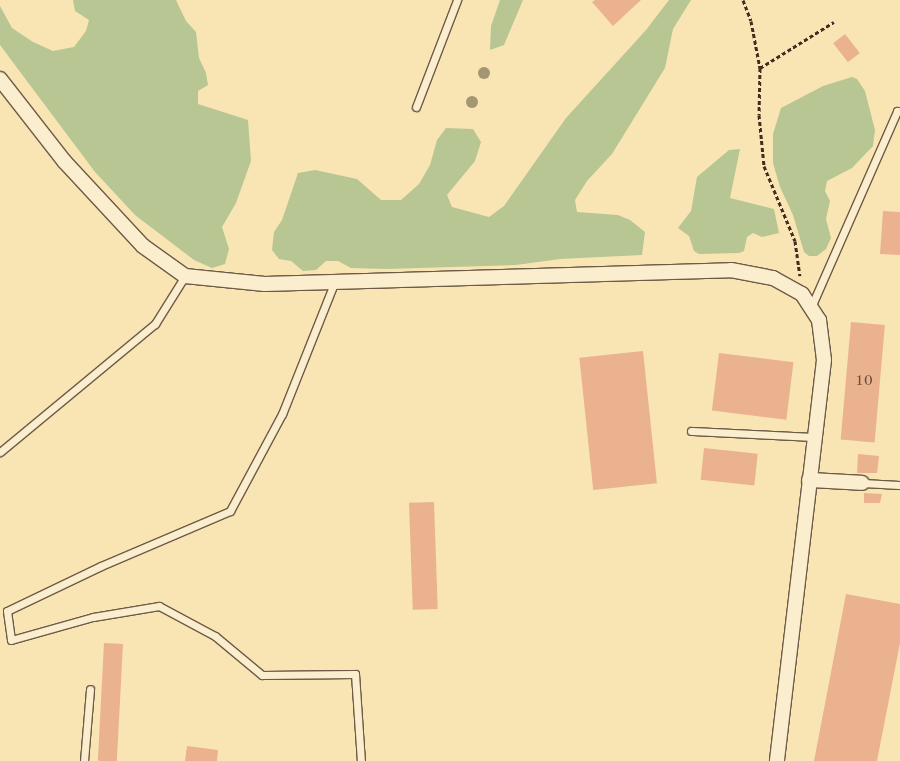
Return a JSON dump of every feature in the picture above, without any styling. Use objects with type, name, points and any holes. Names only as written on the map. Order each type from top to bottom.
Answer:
[{"type":"street","points":[[0,79],[64,161],[143,246],[186,276],[264,284],[336,280],[731,270],[773,278],[802,294],[812,305],[819,320],[824,360],[777,761]]},
{"type":"street","points":[[809,480],[862,483]]},
{"type":"lane","points":[[416,107],[457,0]]},
{"type":"lane","points":[[812,305],[897,111],[900,111]]},
{"type":"lane","points":[[0,452],[155,324],[186,276]]},
{"type":"lane","points":[[336,280],[282,414],[230,511],[101,566],[7,611],[11,640],[93,618],[159,606],[215,636],[262,676],[355,674],[361,761]]},
{"type":"lane","points":[[691,431],[814,437]]},
{"type":"lane","points":[[862,483],[900,486]]},
{"type":"lane","points":[[84,761],[90,689]]},
{"type":"path","points":[[742,0],[751,21],[760,68],[759,115],[764,166],[794,241],[802,294]]},
{"type":"path","points":[[760,68],[834,22]]},
{"type":"green space","points":[[73,0],[176,0],[186,21],[196,32],[199,58],[206,73],[208,85],[198,91],[198,104],[248,120],[251,161],[236,203],[222,227],[229,249],[225,264],[212,268],[194,260],[135,215],[95,172],[0,45],[0,6],[12,28],[33,42],[53,51],[74,47],[86,31],[89,20],[75,11]]},
{"type":"green space","points":[[500,0],[523,0],[504,45],[490,50],[491,26]]},
{"type":"green space","points":[[669,0],[691,0],[673,29],[665,68],[612,154],[587,181],[575,200],[577,212],[618,215],[630,220],[645,232],[642,255],[560,259],[516,265],[387,269],[351,268],[338,261],[326,261],[316,270],[303,271],[291,261],[279,259],[272,250],[274,232],[282,220],[298,173],[315,170],[357,179],[381,200],[401,200],[419,184],[430,165],[437,140],[446,128],[473,129],[481,142],[475,161],[447,195],[452,207],[489,217],[504,206],[566,118],[646,30]]},
{"type":"green space","points":[[852,77],[857,79],[865,91],[875,130],[873,146],[852,168],[827,181],[825,191],[830,201],[826,219],[831,238],[826,249],[817,256],[809,256],[804,252],[793,215],[780,187],[773,163],[773,134],[781,108],[823,86]]},
{"type":"green space","points":[[740,149],[730,198],[774,209],[779,233],[762,237],[753,233],[747,237],[744,251],[739,253],[699,254],[694,251],[689,236],[678,228],[691,211],[697,177],[729,150]]},
{"type":"building","points":[[595,0],[641,0],[613,26],[592,2]]},
{"type":"building","points":[[845,34],[860,53],[848,62],[833,43]]},
{"type":"building","points":[[883,211],[900,212],[900,255],[880,254]]},
{"type":"building","points":[[851,322],[885,325],[875,443],[841,440]]},
{"type":"building","points":[[643,351],[657,483],[593,490],[579,358]]},
{"type":"building","points":[[719,353],[793,362],[786,420],[712,411]]},
{"type":"building","points":[[704,448],[758,454],[754,485],[701,480]]},
{"type":"building","points":[[858,454],[879,456],[877,473],[857,473]]},
{"type":"building","points":[[864,493],[882,494],[880,503],[864,503]]},
{"type":"building","points":[[434,502],[438,609],[413,610],[409,503]]},
{"type":"building","points":[[846,594],[900,604],[900,643],[877,761],[814,761]]},
{"type":"building","points":[[104,643],[123,644],[117,761],[98,761]]},
{"type":"building","points":[[187,746],[218,750],[217,761],[185,761]]}]
